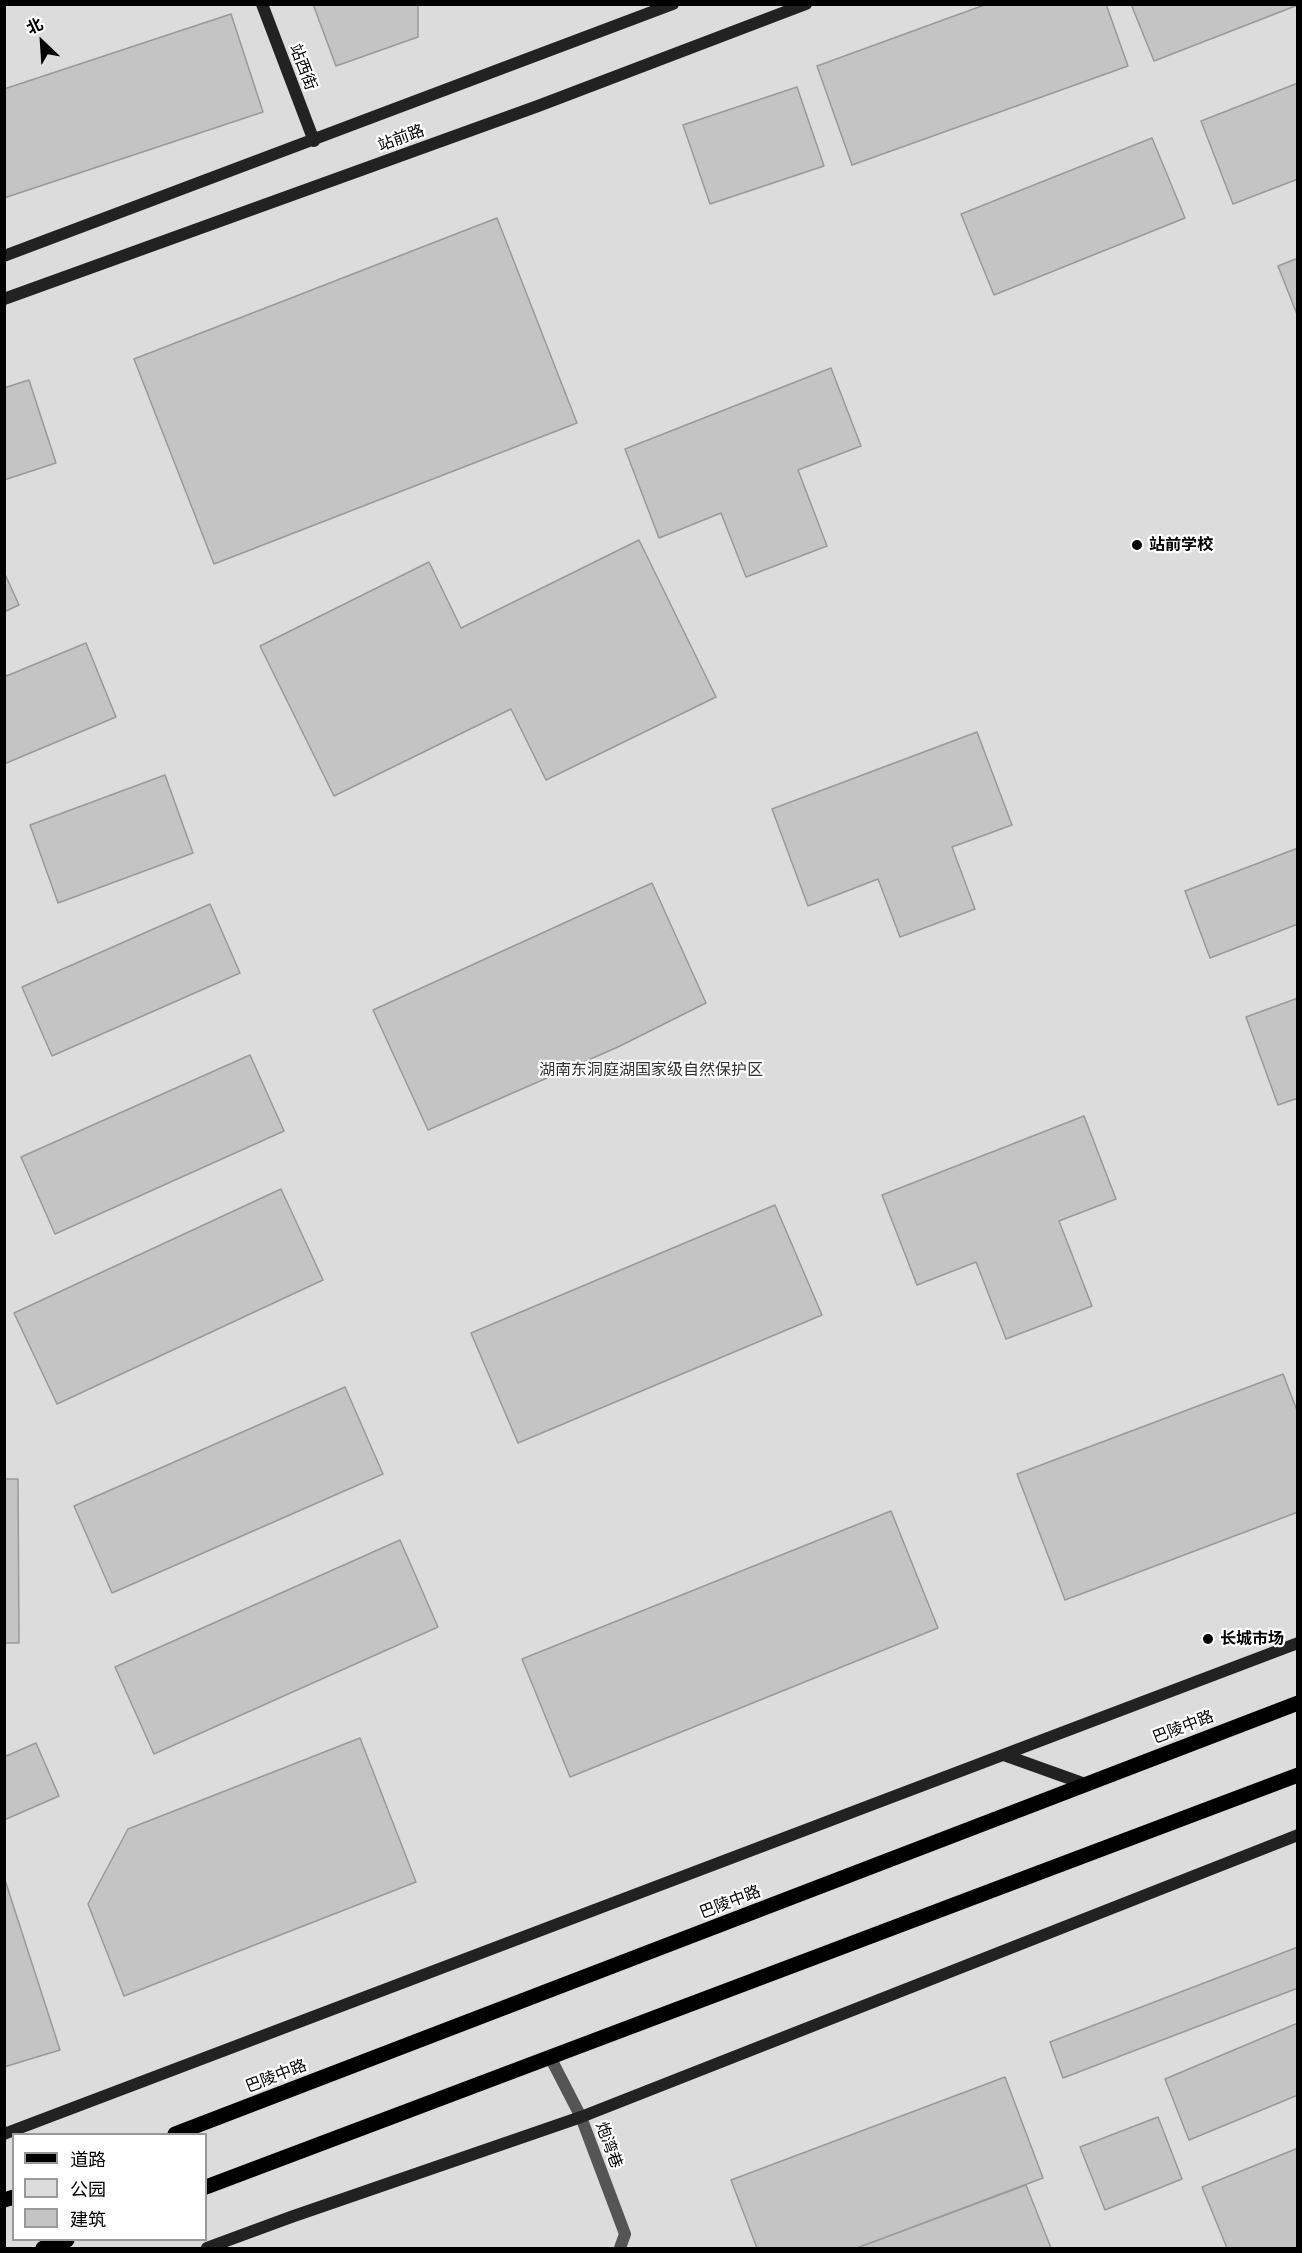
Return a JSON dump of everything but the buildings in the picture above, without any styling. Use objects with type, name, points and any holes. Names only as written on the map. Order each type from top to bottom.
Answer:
[{"type":"main road","name":"巴陵中路","points":[[178,2133],[1298,1703]]},
{"type":"main road","points":[[207,2187],[1298,1775]]},
{"type":"main road","points":[[43,2248],[64,2241]]},
{"type":"street","name":"站西街","points":[[262,4],[314,141]]},
{"type":"street","name":"站前路","points":[[4,256],[673,4]]},
{"type":"street","name":"站前路","points":[[4,299],[538,106],[806,4]]},
{"type":"street","points":[[4,2134],[1298,1643]]},
{"type":"street","points":[[1004,1755],[1085,1784]]},
{"type":"street","points":[[207,2248],[581,2117],[1298,1834]]},
{"type":"street","name":"炮湾巷","points":[[550,2057],[581,2117],[625,2234],[620,2248]]},
{"type":"green space","name":"湖南东洞庭湖国家级自然保护区","points":[[5,5],[1297,5],[1297,2248],[5,2248]]},
{"type":"place","name":"站前学校","points":[[1137,545]]},
{"type":"place","name":"长城市场","points":[[1208,1639]]}]
